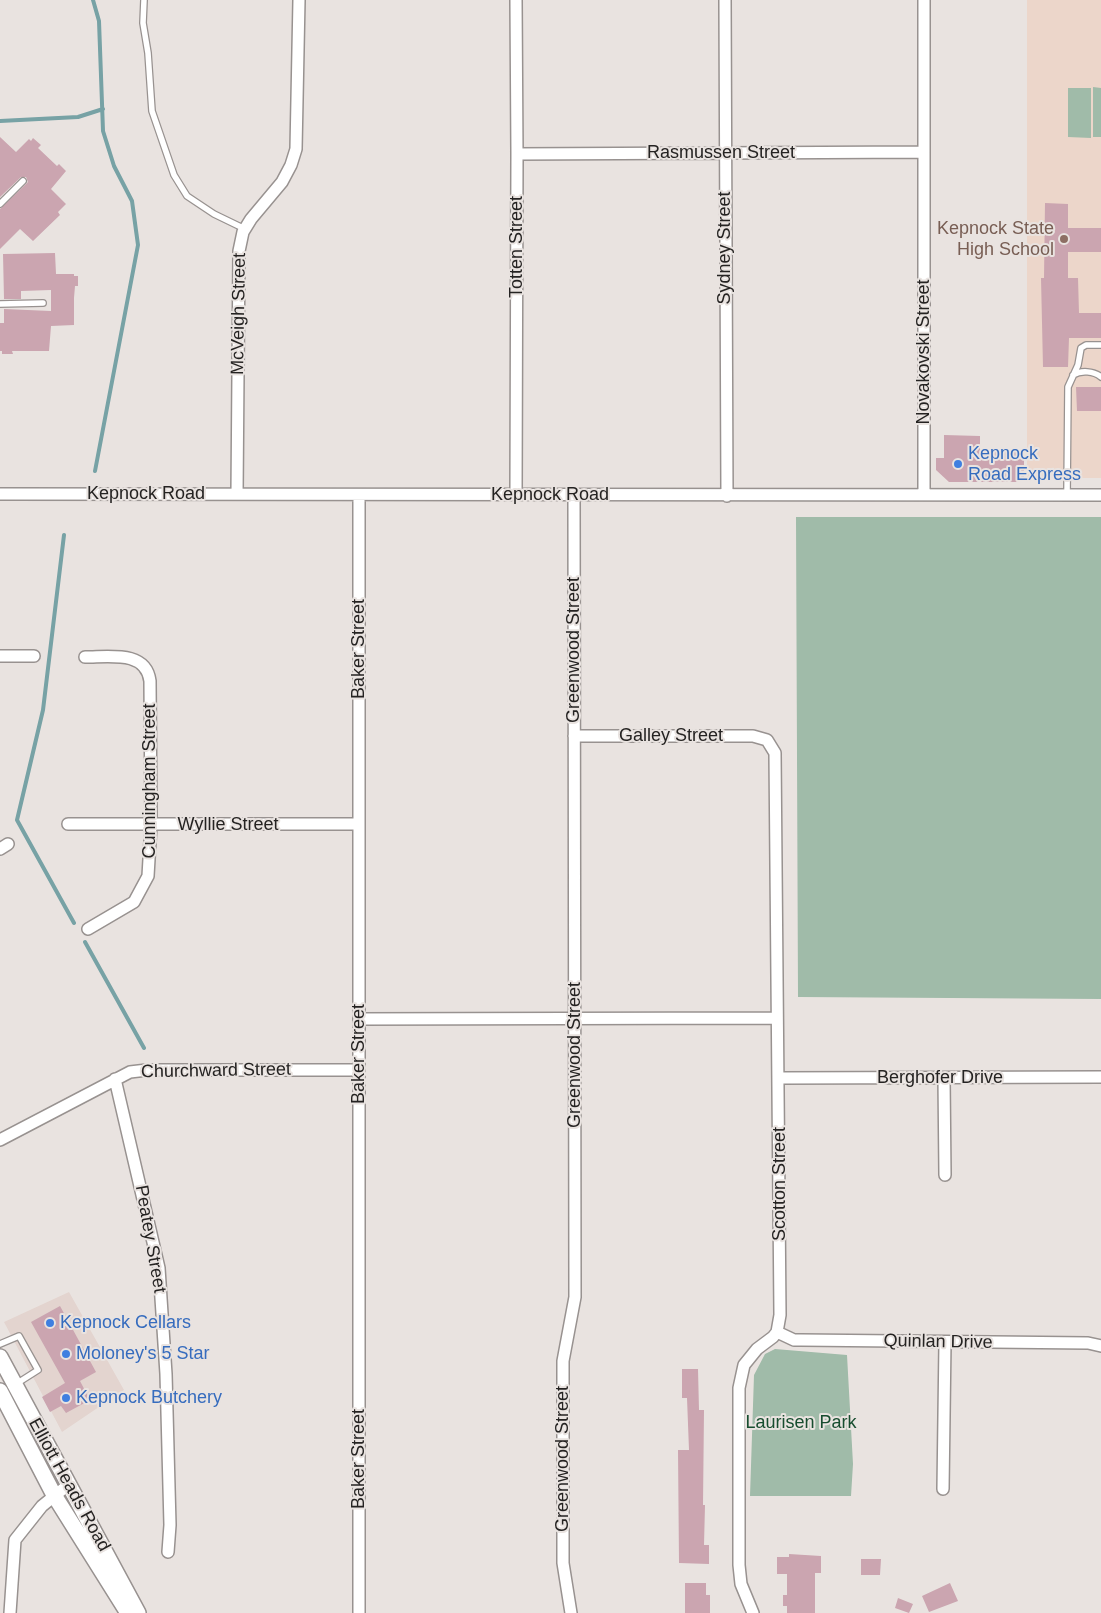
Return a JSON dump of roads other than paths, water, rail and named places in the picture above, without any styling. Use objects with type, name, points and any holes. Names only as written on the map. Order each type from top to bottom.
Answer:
[{"type":"street","name":"McVeigh Street","points":[[237,494],[239,251],[245,229],[282,182],[291,165],[296,149],[299,0]]},
{"type":"street","name":"Totten Street","points":[[516,0],[518,154],[516,495]]},
{"type":"street","name":"Sydney Street","points":[[725,0],[724,153],[727,496]]},
{"type":"street","name":"Novakovski Street","points":[[924,0],[924,495]]},
{"type":"street","name":"Rasmussen Street","points":[[518,154],[924,152]]},
{"type":"street","name":"Kepnock Road","points":[[0,494],[1101,495]]},
{"type":"street","name":"Baker Street","points":[[359,495],[359,1613]]},
{"type":"street","name":"Greenwood Street","points":[[571,1613],[563,1563],[563,1360],[575,1298],[574,495]]},
{"type":"street","points":[[0,656],[34,656]]},
{"type":"street","name":"Cunningham Street","points":[[85,657],[145,659],[150,681],[150,868],[144,887],[134,902],[88,929]]},
{"type":"street","name":"Galley Street","points":[[574,736],[753,736],[767,740]]},
{"type":"street","name":"Scotton Street","points":[[767,740],[773,746],[776,761],[776,1018],[780,1078],[780,1315],[777,1332]]},
{"type":"street","name":"Wyllie Street","points":[[68,824],[359,824]]},
{"type":"street","points":[[144,887],[155,892]]},
{"type":"street","points":[[359,1019],[776,1018]]},
{"type":"street","name":"Churchward Street","points":[[0,1140],[130,1072],[147,1070],[358,1070]]},
{"type":"street","name":"Berghofer Drive","points":[[780,1078],[1101,1077]]},
{"type":"street","points":[[944,1078],[945,1175]]},
{"type":"street","name":"Peatey Street","points":[[115,1079],[159,1268],[166,1383],[170,1525],[168,1552]]},
{"type":"street","points":[[753,1613],[742,1584],[739,1565],[739,1388],[744,1365],[750,1356],[777,1332]]},
{"type":"street","name":"Quinlan Drive","points":[[777,1332],[794,1340],[1088,1343],[1101,1346]]},
{"type":"street","points":[[943,1489],[945,1342]]},
{"type":"street","name":"Elliott Heads Road","points":[[0,1356],[138,1613]]},
{"type":"street","name":"Elliott Heads Road","points":[[0,1391],[54,1495],[128,1613]]},
{"type":"street","points":[[10,1613],[15,1540],[42,1506],[68,1485]]},
{"type":"lane","points":[[144,0],[143,24],[148,53],[152,110],[174,175],[187,196],[214,214],[245,229]]},
{"type":"lane","points":[[0,204],[23,181]]},
{"type":"lane","points":[[0,304],[42,303]]},
{"type":"lane","points":[[1067,495],[1068,387],[1078,366],[1081,348],[1086,345],[1101,345]]},
{"type":"lane","points":[[1073,375],[1079,372],[1092,373],[1101,377]]},
{"type":"lane","points":[[0,1344],[19,1336],[38,1370],[15,1385]]},
{"type":"waterway","points":[[93,0],[99,21],[103,131],[114,166],[132,201],[138,245],[95,471]]},
{"type":"waterway","points":[[0,121],[78,117],[103,109]]},
{"type":"waterway","points":[[64,535],[43,710],[17,820],[74,923]]},
{"type":"waterway","points":[[85,942],[144,1048]]},
{"type":"place","name":"Kepnock State High School","points":[[1064,239]]},
{"type":"place","name":"Kepnock Road Express","points":[[958,464]]},
{"type":"place","name":"Kepnock Cellars","points":[[50,1323]]},
{"type":"place","name":"Moloney's 5 Star","points":[[66,1354]]},
{"type":"place","name":"Kepnock Butchery","points":[[66,1398]]},
{"type":"park label","name":"Laurisen Park","points":[[801,1423]]}]
